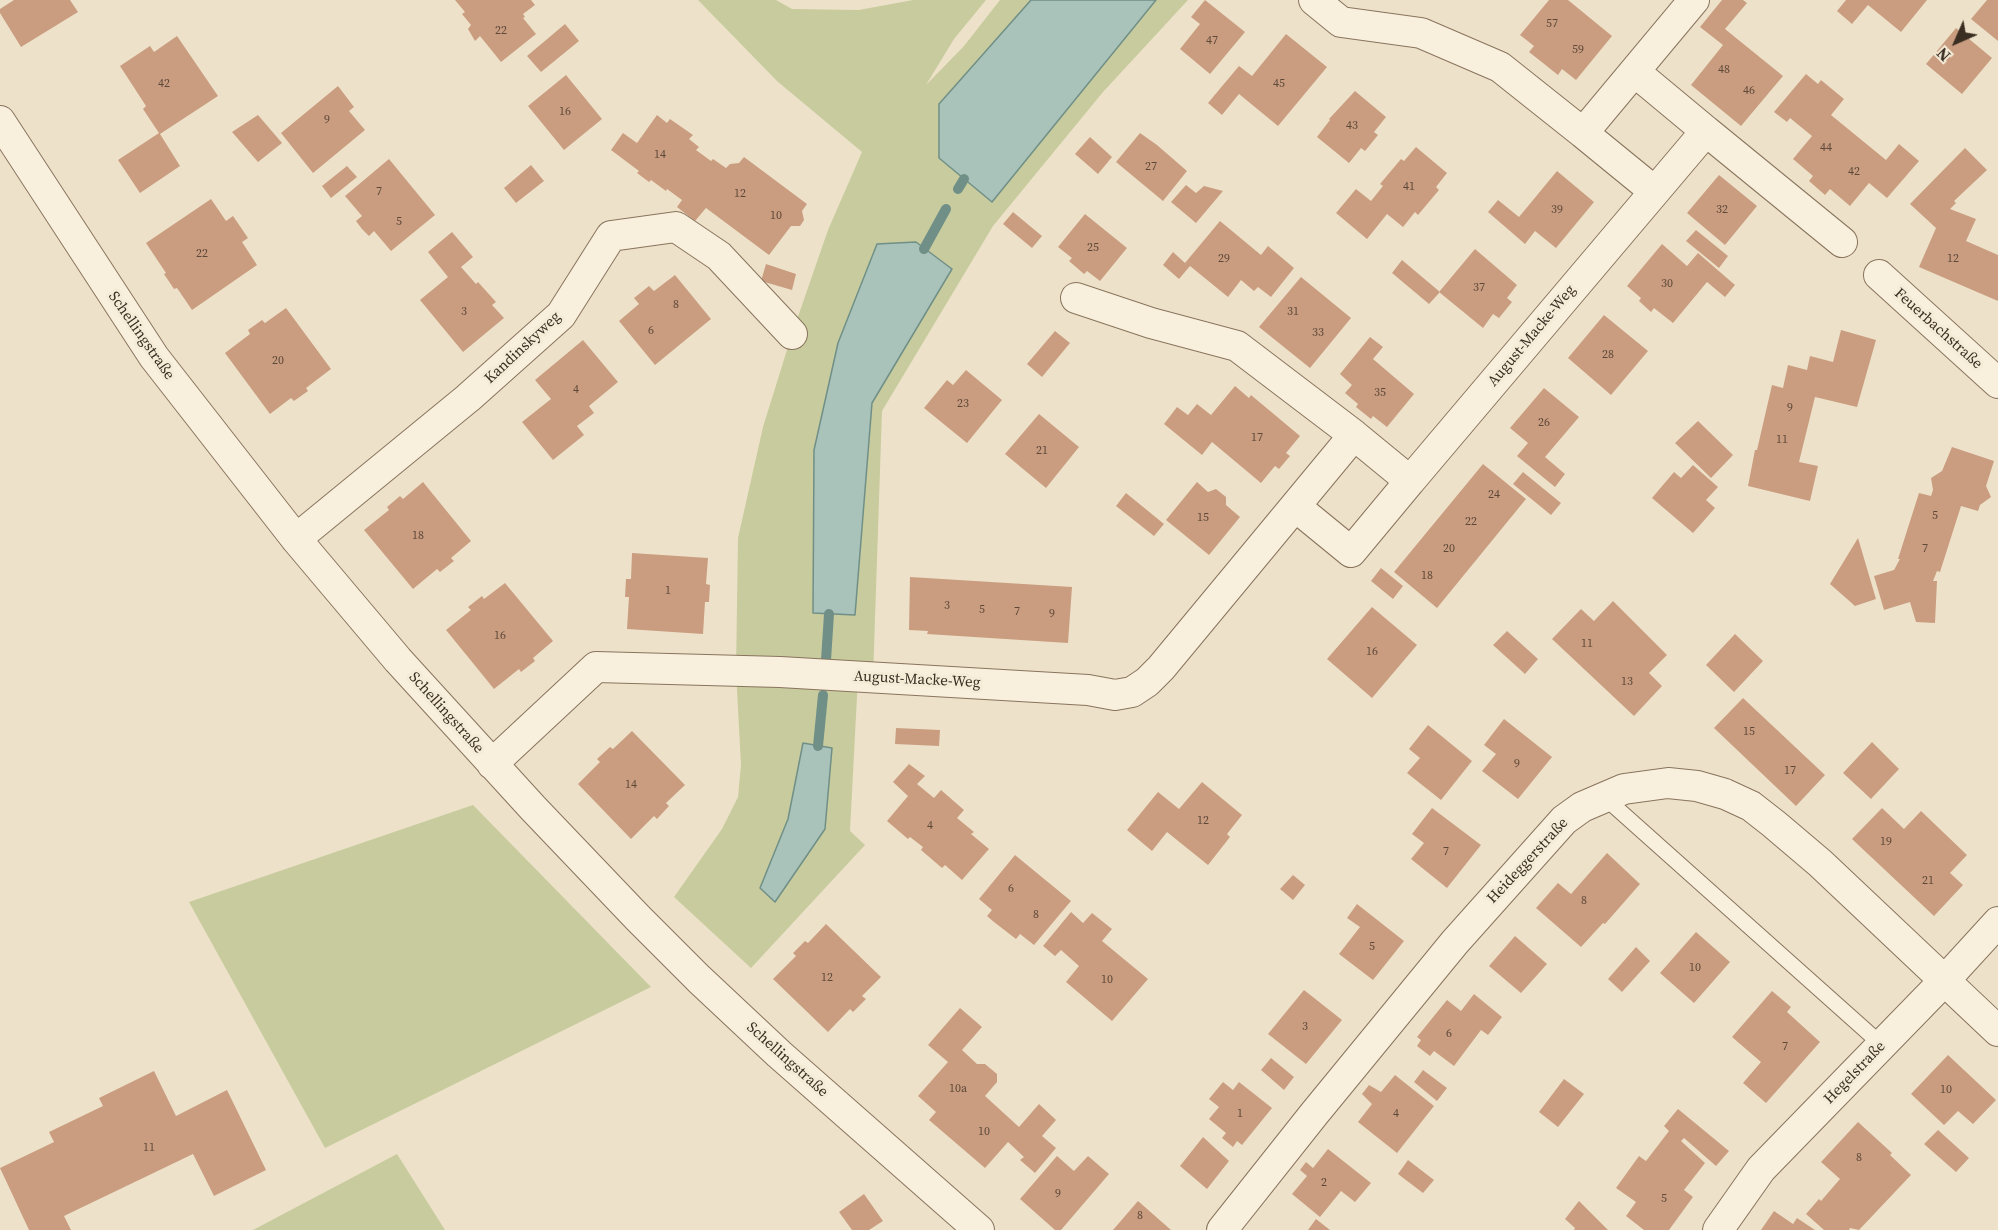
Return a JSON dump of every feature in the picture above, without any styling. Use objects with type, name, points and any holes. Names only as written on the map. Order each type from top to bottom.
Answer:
[{"type":"street","points":[[1314,0],[1341,22],[1421,33],[1500,67],[1654,191]]},
{"type":"street","points":[[1583,133],[1694,0]]},
{"type":"street","points":[[1635,72],[1842,242]]},
{"type":"street","name":"Schellingstraße","points":[[0,121],[154,357],[296,539],[398,660],[492,764],[699,979],[779,1054],[979,1230]]},
{"type":"street","name":"August-Macke-Weg","points":[[1296,507],[1351,552],[1706,131]]},
{"type":"street","name":"Kandinskyweg","points":[[296,539],[468,398],[561,315],[611,236],[676,227],[719,256],[792,334]]},
{"type":"street","name":"Feuerbachstraße","points":[[1879,275],[1998,383]]},
{"type":"street","points":[[1076,298],[1151,323],[1237,346],[1354,435],[1410,481]]},
{"type":"street","name":"August-Macke-Weg","points":[[492,764],[596,667],[780,672],[1088,690],[1115,695],[1132,692],[1147,682],[1161,668],[1354,435]]},
{"type":"street","name":"Heideggerstraße","points":[[1222,1230],[1455,942],[1564,820],[1603,796],[1624,789],[1668,783],[1697,786],[1725,794],[1751,806],[1820,863],[1998,1030]]},
{"type":"street","name":"Hegelstraße","points":[[1718,1230],[1761,1169],[1945,980],[1998,922]]},
{"type":"lane","points":[[1603,796],[1882,1045]]},
{"type":"green space","points":[[698,0],[776,0],[792,9],[859,10],[913,0],[986,0],[954,39],[926,85],[964,46],[1000,0],[1188,0],[1103,92],[993,226],[882,411],[873,678],[858,677],[850,831],[865,845],[751,968],[674,897],[722,829],[738,797],[741,765],[736,671],[738,538],[763,427],[792,334],[828,230],[862,152],[777,81]]},
{"type":"green space","points":[[473,805],[651,987],[325,1148],[189,902]]},
{"type":"green space","points":[[397,1154],[445,1230],[253,1230]]},
{"type":"water","points":[[1031,0],[1156,0],[992,202],[939,158],[939,104]]},
{"type":"water","points":[[916,242],[952,269],[872,403],[855,615],[813,613],[814,450],[838,343],[877,244]]},
{"type":"water","points":[[803,743],[832,748],[825,829],[775,902],[760,888],[788,819]]},
{"type":"building","points":[[14,0],[70,0],[78,12],[21,47],[0,13],[0,9]]},
{"type":"building","points":[[455,0],[531,0],[535,5],[523,14],[525,17],[523,18],[536,34],[501,62],[480,36],[475,41],[468,29],[471,25],[462,14],[465,12]]},
{"type":"building","points":[[1205,0],[1245,32],[1210,74],[1180,49],[1200,24],[1191,17]]},
{"type":"building","points":[[1549,0],[1568,0],[1612,36],[1576,80],[1562,69],[1558,75],[1529,52],[1534,46],[1520,35]]},
{"type":"building","points":[[1722,0],[1743,0],[1747,3],[1725,29],[1783,76],[1741,126],[1691,85],[1723,45],[1700,27]]},
{"type":"building","points":[[1846,0],[1927,0],[1901,32],[1868,5],[1852,24],[1837,11]]},
{"type":"building","points":[[1987,0],[1998,0],[1998,41],[1971,19]]},
{"type":"building","points":[[565,24],[579,41],[541,72],[527,56]]},
{"type":"building","points":[[1956,28],[1992,58],[1962,94],[1926,64]]},
{"type":"building","points":[[1286,34],[1327,67],[1278,126],[1239,94],[1222,115],[1208,103],[1239,66],[1252,76]]},
{"type":"building","points":[[177,36],[218,96],[160,134],[180,166],[140,193],[118,160],[159,133],[143,109],[146,106],[120,66],[150,46],[154,52]]},
{"type":"building","points":[[1806,74],[1818,84],[1821,80],[1844,99],[1831,115],[1886,160],[1899,144],[1919,161],[1887,198],[1869,183],[1850,206],[1830,189],[1825,195],[1809,181],[1813,176],[1793,159],[1812,136],[1790,118],[1787,122],[1774,112]]},
{"type":"building","points":[[566,75],[602,119],[564,150],[528,106]]},
{"type":"building","points":[[338,86],[354,107],[349,111],[365,130],[313,173],[281,133]]},
{"type":"building","points":[[1355,91],[1386,117],[1374,132],[1378,135],[1365,151],[1361,148],[1349,163],[1317,137],[1329,119]]},
{"type":"building","points":[[258,115],[282,143],[258,162],[232,132]]},
{"type":"building","points":[[657,115],[667,123],[670,119],[693,135],[689,139],[699,147],[696,150],[711,161],[713,159],[726,168],[730,164],[739,163],[744,157],[807,204],[802,211],[804,220],[800,226],[791,226],[769,255],[706,208],[695,221],[677,207],[682,200],[651,180],[649,182],[637,173],[639,171],[611,150],[623,133],[637,143]]},
{"type":"building","points":[[1140,133],[1187,171],[1163,201],[1116,162]]},
{"type":"building","points":[[1090,137],[1112,157],[1098,174],[1075,154]]},
{"type":"building","points":[[1416,147],[1447,173],[1436,187],[1439,190],[1418,215],[1415,212],[1403,227],[1387,214],[1367,239],[1336,213],[1356,189],[1371,201],[1383,186],[1380,184],[1401,159],[1404,161]]},
{"type":"building","points":[[1965,148],[1987,170],[1954,201],[1956,203],[1950,209],[1976,219],[1966,241],[1998,255],[1998,301],[1919,267],[1936,228],[1910,204]]},
{"type":"building","points":[[389,159],[435,215],[391,251],[374,231],[369,236],[362,229],[356,221],[362,216],[345,196]]},
{"type":"building","points":[[531,165],[544,181],[516,203],[504,188]]},
{"type":"building","points":[[347,166],[357,177],[331,198],[322,186]]},
{"type":"building","points":[[1557,171],[1594,202],[1556,248],[1535,231],[1525,244],[1488,212],[1498,200],[1519,217]]},
{"type":"building","points":[[1719,175],[1757,206],[1725,245],[1687,213]]},
{"type":"building","points":[[1186,185],[1196,193],[1204,186],[1223,191],[1196,223],[1171,202]]},
{"type":"building","points":[[211,199],[226,221],[233,216],[248,238],[242,242],[257,265],[192,310],[177,288],[174,289],[146,243]]},
{"type":"building","points":[[1013,212],[1042,236],[1032,248],[1003,224]]},
{"type":"building","points":[[1085,214],[1127,248],[1100,281],[1087,271],[1084,274],[1069,261],[1072,258],[1058,247]]},
{"type":"building","points":[[1220,221],[1261,255],[1268,246],[1294,268],[1271,297],[1258,287],[1254,291],[1241,280],[1228,297],[1190,266],[1179,279],[1163,265],[1173,252],[1185,263]]},
{"type":"building","points":[[1696,230],[1728,256],[1719,268],[1686,241]]},
{"type":"building","points":[[452,232],[473,257],[461,267],[496,302],[492,305],[504,318],[463,352],[420,300],[448,277],[428,252]]},
{"type":"building","points":[[1662,244],[1687,266],[1698,253],[1735,285],[1725,297],[1707,282],[1673,323],[1654,308],[1651,312],[1639,301],[1641,298],[1627,286]]},
{"type":"building","points":[[1475,249],[1517,285],[1507,298],[1512,302],[1499,318],[1493,314],[1483,328],[1439,292]]},
{"type":"building","points":[[1402,260],[1440,292],[1429,304],[1392,273]]},
{"type":"building","points":[[766,264],[796,274],[792,290],[761,281]]},
{"type":"building","points":[[675,275],[711,319],[655,365],[619,321],[639,304],[634,298],[649,286],[654,291]]},
{"type":"building","points":[[1301,277],[1351,318],[1310,368],[1259,327]]},
{"type":"building","points":[[286,308],[331,369],[306,388],[308,391],[294,401],[291,398],[270,414],[225,353],[250,334],[248,330],[262,320],[265,323]]},
{"type":"building","points":[[1604,315],[1648,351],[1611,395],[1568,358]]},
{"type":"building","points":[[1841,330],[1876,340],[1857,407],[1815,397],[1799,462],[1818,466],[1810,501],[1748,486],[1772,385],[1783,388],[1788,365],[1807,370],[1810,356],[1833,362]]},
{"type":"building","points":[[1055,331],[1070,343],[1042,377],[1027,364]]},
{"type":"building","points":[[1370,337],[1383,347],[1373,359],[1414,394],[1387,427],[1373,416],[1371,419],[1356,407],[1358,404],[1345,393],[1352,385],[1340,374]]},
{"type":"building","points":[[583,340],[618,382],[589,406],[594,413],[577,426],[584,435],[553,460],[522,422],[551,399],[535,380]]},
{"type":"building","points":[[966,370],[1002,400],[967,443],[924,408],[947,380],[953,385]]},
{"type":"building","points":[[1235,386],[1249,398],[1251,395],[1300,436],[1286,453],[1290,456],[1279,469],[1275,466],[1261,483],[1212,442],[1202,455],[1164,424],[1177,407],[1188,415],[1197,404],[1211,415]]},
{"type":"building","points":[[1544,388],[1579,417],[1545,457],[1565,474],[1555,487],[1517,456],[1528,443],[1510,428]]},
{"type":"building","points":[[1039,414],[1079,447],[1046,488],[1005,454]]},
{"type":"building","points":[[1698,421],[1733,455],[1711,478],[1675,443]]},
{"type":"building","points":[[1952,447],[1994,461],[1986,486],[1991,497],[1980,505],[1978,511],[1961,506],[1940,572],[1937,571],[1933,581],[1937,581],[1935,623],[1916,622],[1910,602],[1884,610],[1874,576],[1894,570],[1900,559],[1898,559],[1919,493],[1931,496],[1933,490],[1931,478],[1942,471]]},
{"type":"building","points":[[1483,464],[1526,499],[1437,608],[1394,572]]},
{"type":"building","points":[[1693,465],[1718,487],[1706,500],[1715,508],[1693,533],[1652,498],[1674,472],[1681,478]]},
{"type":"building","points":[[1523,472],[1561,503],[1551,515],[1513,484]]},
{"type":"building","points":[[423,482],[471,541],[451,558],[454,561],[440,572],[437,569],[413,589],[364,530],[389,510],[387,507],[400,496],[403,499]]},
{"type":"building","points":[[1197,482],[1208,492],[1216,489],[1226,497],[1226,505],[1240,517],[1209,555],[1166,520]]},
{"type":"building","points":[[1126,493],[1164,524],[1154,536],[1116,506]]},
{"type":"building","points":[[1858,538],[1876,599],[1855,606],[1830,584]]},
{"type":"building","points":[[632,553],[708,558],[706,584],[710,585],[709,602],[705,602],[703,634],[627,629],[629,597],[625,597],[626,579],[631,579]]},
{"type":"building","points":[[1381,568],[1403,586],[1393,599],[1371,581]]},
{"type":"building","points":[[910,577],[1072,587],[1068,643],[927,634],[928,631],[909,630]]},
{"type":"building","points":[[505,583],[553,641],[533,658],[535,661],[521,672],[519,669],[494,689],[446,630],[471,610],[468,607],[482,596],[484,599]]},
{"type":"building","points":[[1613,601],[1667,655],[1649,673],[1662,686],[1634,716],[1552,639],[1581,609],[1594,621]]},
{"type":"building","points":[[1372,607],[1417,645],[1372,698],[1327,659]]},
{"type":"building","points":[[1507,631],[1538,659],[1525,674],[1493,645]]},
{"type":"building","points":[[1735,634],[1763,661],[1734,692],[1706,665]]},
{"type":"building","points":[[1743,698],[1825,775],[1796,806],[1714,728]]},
{"type":"building","points":[[1504,719],[1552,757],[1518,799],[1482,771],[1496,754],[1484,745]]},
{"type":"building","points":[[1428,725],[1472,761],[1441,800],[1407,773],[1420,758],[1409,749]]},
{"type":"building","points":[[896,728],[940,730],[939,746],[895,744]]},
{"type":"building","points":[[632,731],[685,785],[666,803],[669,806],[657,819],[654,816],[631,839],[578,784],[600,762],[597,759],[610,747],[613,749]]},
{"type":"building","points":[[1872,742],[1899,769],[1871,799],[1843,773]]},
{"type":"building","points":[[909,764],[925,776],[917,784],[934,798],[941,790],[964,810],[957,818],[989,849],[962,880],[945,865],[942,868],[921,850],[923,847],[910,837],[908,839],[887,821],[908,796],[893,782]]},
{"type":"building","points":[[1202,782],[1242,815],[1227,834],[1230,837],[1208,865],[1167,832],[1152,851],[1127,830],[1158,792],[1179,809]]},
{"type":"building","points":[[1432,808],[1481,845],[1447,888],[1411,859],[1424,843],[1412,834]]},
{"type":"building","points":[[1882,808],[1904,829],[1921,811],[1967,855],[1950,873],[1963,885],[1934,916],[1852,839]]},
{"type":"building","points":[[1607,853],[1640,884],[1581,947],[1536,908],[1558,883],[1571,894]]},
{"type":"building","points":[[1015,855],[1071,901],[1034,945],[1020,934],[1016,939],[994,922],[987,916],[992,910],[979,899]]},
{"type":"building","points":[[1293,875],[1305,885],[1293,900],[1280,889]]},
{"type":"building","points":[[1357,904],[1404,941],[1373,980],[1339,954],[1360,927],[1347,918]]},
{"type":"building","points":[[1071,912],[1083,923],[1092,913],[1112,929],[1102,941],[1148,979],[1112,1021],[1066,982],[1079,966],[1061,950],[1055,956],[1043,946]]},
{"type":"building","points":[[826,924],[881,977],[862,996],[866,999],[853,1012],[850,1009],[828,1032],[773,979],[796,956],[793,953],[805,941],[808,943]]},
{"type":"building","points":[[1696,932],[1730,962],[1694,1003],[1660,973]]},
{"type":"building","points":[[1515,936],[1547,964],[1521,993],[1489,966]]},
{"type":"building","points":[[1636,947],[1650,961],[1622,992],[1608,979]]},
{"type":"building","points":[[1304,990],[1342,1020],[1306,1064],[1268,1034]]},
{"type":"building","points":[[1772,991],[1791,1007],[1787,1012],[1820,1042],[1766,1103],[1743,1083],[1761,1062],[1732,1037]]},
{"type":"building","points":[[1474,994],[1502,1017],[1488,1035],[1481,1030],[1454,1066],[1434,1051],[1430,1056],[1417,1046],[1421,1040],[1417,1037],[1447,1000],[1461,1011]]},
{"type":"building","points":[[960,1008],[982,1027],[962,1050],[977,1064],[985,1064],[997,1074],[997,1082],[985,1096],[1019,1127],[1039,1104],[1056,1120],[1042,1136],[1056,1148],[1035,1173],[1020,1160],[1024,1157],[1008,1142],[985,1168],[929,1120],[936,1112],[918,1096],[948,1062],[928,1045]]},
{"type":"building","points":[[1948,1055],[1996,1100],[1973,1124],[1958,1111],[1944,1125],[1911,1094]]},
{"type":"building","points":[[1271,1058],[1294,1077],[1284,1090],[1261,1070]]},
{"type":"building","points":[[1423,1070],[1447,1088],[1437,1101],[1414,1082]]},
{"type":"building","points":[[154,1071],[176,1116],[227,1090],[266,1170],[214,1196],[193,1154],[64,1216],[71,1230],[29,1230],[0,1168],[54,1142],[49,1132],[103,1106],[99,1098]]},
{"type":"building","points":[[1395,1075],[1434,1106],[1397,1153],[1358,1122],[1372,1104],[1362,1094],[1369,1085],[1381,1092]]},
{"type":"building","points":[[1564,1079],[1584,1094],[1558,1127],[1539,1112]]},
{"type":"building","points":[[1223,1082],[1233,1090],[1239,1082],[1272,1108],[1242,1145],[1237,1141],[1233,1147],[1222,1138],[1226,1133],[1209,1119],[1219,1107],[1209,1099]]},
{"type":"building","points":[[1678,1109],[1729,1151],[1716,1166],[1684,1138],[1681,1141],[1705,1163],[1684,1190],[1693,1197],[1669,1230],[1644,1230],[1626,1216],[1636,1202],[1616,1188],[1639,1156],[1646,1161],[1669,1131],[1664,1126]]},
{"type":"building","points":[[1858,1122],[1892,1153],[1890,1155],[1911,1175],[1859,1230],[1850,1228],[1849,1230],[1824,1230],[1806,1214],[1840,1179],[1821,1162]]},
{"type":"building","points":[[1938,1130],[1969,1158],[1956,1172],[1924,1144]]},
{"type":"building","points":[[1203,1137],[1229,1161],[1207,1189],[1180,1166]]},
{"type":"building","points":[[1328,1149],[1371,1183],[1355,1202],[1341,1191],[1320,1217],[1292,1194],[1307,1176],[1300,1170],[1306,1162],[1313,1168]]},
{"type":"building","points":[[1057,1156],[1074,1171],[1088,1156],[1109,1174],[1061,1230],[1055,1230],[1020,1199]]},
{"type":"building","points":[[1408,1160],[1434,1180],[1423,1193],[1398,1174]]},
{"type":"building","points":[[864,1194],[883,1221],[869,1230],[852,1230],[839,1212]]},
{"type":"building","points":[[1138,1201],[1171,1230],[1113,1230]]},
{"type":"building","points":[[1579,1201],[1608,1230],[1574,1230],[1575,1228],[1565,1219]]},
{"type":"building","points":[[1774,1211],[1793,1224],[1797,1218],[1815,1230],[1761,1230]]},
{"type":"building","points":[[1316,1219],[1330,1230],[1308,1230]]},
{"type":"waterway","points":[[958,189],[964,179]]},
{"type":"waterway","points":[[924,249],[946,209]]},
{"type":"waterway","points":[[826,660],[829,614]]},
{"type":"waterway","points":[[818,746],[823,695]]}]
